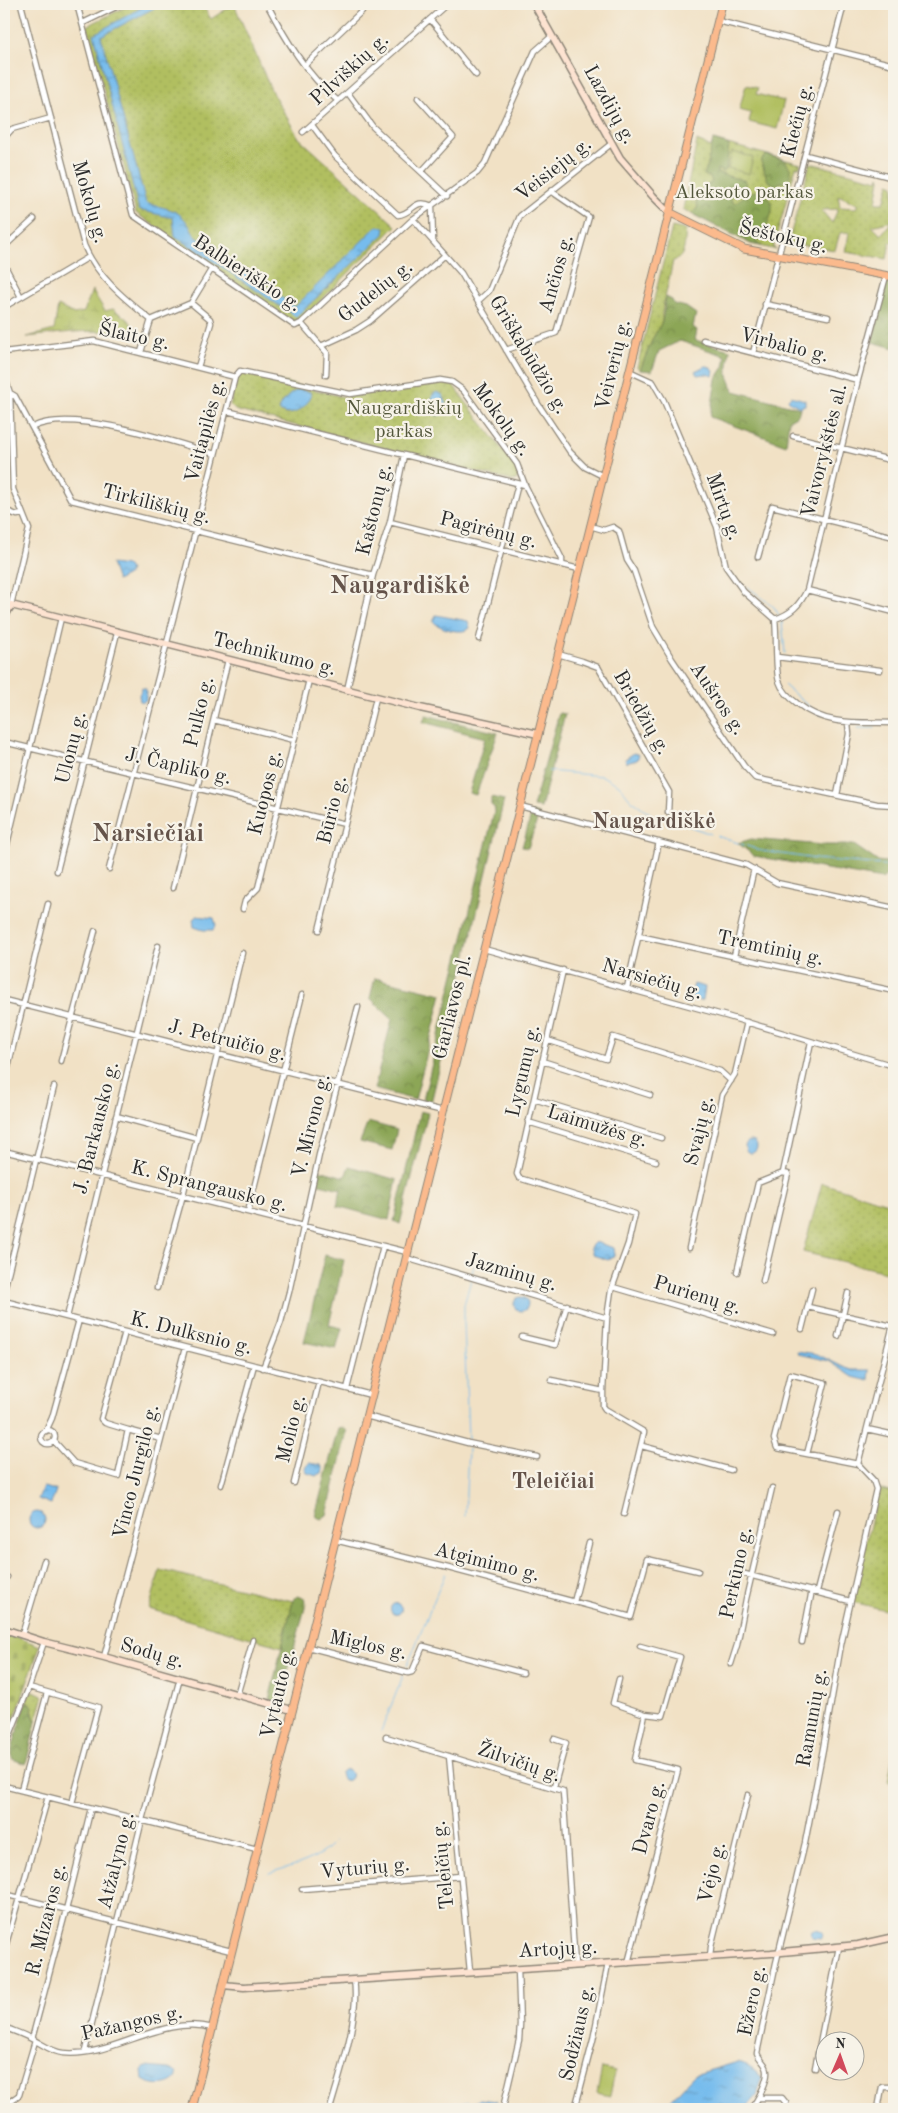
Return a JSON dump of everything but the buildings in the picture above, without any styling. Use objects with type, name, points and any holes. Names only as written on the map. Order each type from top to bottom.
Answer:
[{"type":"main road","name":"Lazdijų g.","points":[[534,4],[620,158],[669,212]]},
{"type":"main road","name":"Veiverių g.","points":[[538,734],[722,4]]},
{"type":"main road","name":"Šeštokų g.","points":[[669,212],[744,249],[894,277]]},
{"type":"main road","points":[[4,618],[7,604]]},
{"type":"main road","name":"Technikumo g.","points":[[7,604],[376,698],[538,734]]},
{"type":"main road","name":"Garliavos pl.","points":[[398,1288],[538,734]]},
{"type":"main road","name":"Vytauto g.","points":[[192,2109],[398,1288]]},
{"type":"main road","name":"Sodų g.","points":[[4,1629],[44,1642],[292,1710]]},
{"type":"main road","name":"Artojų g.","points":[[223,1985],[241,1987],[710,1957],[839,1947],[870,1943],[894,1937]]},
{"type":"street","name":"Mokolų g.","points":[[21,4],[89,258],[113,288],[151,320]]},
{"type":"street","name":"Balbieriškio g.","points":[[77,4],[134,215],[288,324],[295,326],[301,323],[412,219],[477,173],[485,163],[535,51],[547,38],[552,36]]},
{"type":"street","points":[[83,23],[122,4]]},
{"type":"street","points":[[267,4],[276,22],[305,65],[328,93],[337,100]]},
{"type":"street","points":[[305,65],[362,11],[364,4]]},
{"type":"street","name":"Pilviškių g.","points":[[303,132],[447,4]]},
{"type":"street","name":"Kiečių g.","points":[[753,353],[844,4]]},
{"type":"street","points":[[430,19],[476,74]]},
{"type":"street","points":[[718,22],[894,65]]},
{"type":"street","points":[[348,93],[373,128],[447,196]]},
{"type":"street","points":[[418,98],[453,137],[422,171]]},
{"type":"street","points":[[4,138],[12,130],[50,118]]},
{"type":"street","name":"Pilviškių g.","points":[[312,124],[335,156],[398,215],[416,204],[425,202],[432,206]]},
{"type":"street","name":"Veisiejų g.","points":[[478,300],[489,291],[520,216],[611,144]]},
{"type":"street","points":[[806,155],[894,178]]},
{"type":"street","name":"Ančios g.","points":[[506,350],[556,332],[589,217],[551,191]]},
{"type":"street","points":[[432,206],[433,242]]},
{"type":"street","points":[[4,247],[34,219]]},
{"type":"street","name":"Griškabūdžio g.","points":[[412,219],[461,273],[538,404],[570,452],[585,467],[603,476]]},
{"type":"street","name":"Gudelių g.","points":[[321,346],[356,330],[370,321],[446,255]]},
{"type":"street","points":[[4,307],[89,258]]},
{"type":"street","points":[[4,264],[22,297]]},
{"type":"street","points":[[141,352],[151,320],[191,303],[211,270]]},
{"type":"street","name":"Vaivorykštės al.","points":[[776,619],[785,616],[798,605],[807,590],[858,380],[886,276]]},
{"type":"street","points":[[191,303],[210,319],[211,323],[198,367],[235,376]]},
{"type":"street","points":[[765,304],[828,317]]},
{"type":"street","points":[[301,323],[327,353],[326,375]]},
{"type":"street","name":"Virbalio g.","points":[[703,340],[858,380]]},
{"type":"street","name":"Šlaito g.","points":[[4,352],[94,341],[198,367]]},
{"type":"street","name":"Mokolų g.","points":[[240,371],[350,394],[440,380],[452,382],[463,390],[517,464],[525,485],[562,559],[562,564]]},
{"type":"street","name":"Vaitapilės g.","points":[[109,869],[194,530],[235,376],[240,371]]},
{"type":"street","name":"Mirtų g.","points":[[629,371],[653,382],[664,401],[717,527],[726,567],[733,579],[744,592],[776,619]]},
{"type":"street","name":"Tirkiliškių g.","points":[[4,375],[10,393],[15,396],[33,427],[71,500],[374,575]]},
{"type":"street","points":[[7,604],[29,534],[29,525],[13,489],[10,393]]},
{"type":"street","points":[[227,411],[525,485]]},
{"type":"street","points":[[33,427],[70,420],[93,422],[215,454]]},
{"type":"street","points":[[793,436],[894,461]]},
{"type":"street","name":"Kaštonų g.","points":[[347,690],[374,575],[390,522],[404,455]]},
{"type":"street","points":[[479,639],[518,484]]},
{"type":"street","points":[[758,557],[772,506],[894,537]]},
{"type":"street","points":[[4,510],[17,515],[23,514]]},
{"type":"street","name":"Pagirėnų g.","points":[[390,522],[579,569]]},
{"type":"street","name":"Aušros g.","points":[[590,526],[604,530],[613,527],[619,531],[627,560],[634,571],[652,627],[744,766],[755,778],[877,804],[894,805]]},
{"type":"street","points":[[807,590],[894,612]]},
{"type":"street","points":[[4,857],[61,618]]},
{"type":"street","points":[[776,619],[779,681],[791,698],[818,717],[848,723],[894,723]]},
{"type":"street","name":"Ulonų g.","points":[[57,871],[117,632]]},
{"type":"street","name":"Briedžių g.","points":[[558,654],[598,667],[669,792],[668,812]]},
{"type":"street","points":[[778,657],[880,670]]},
{"type":"street","name":"Pulko g.","points":[[173,888],[228,660]]},
{"type":"street","name":"Kuopos g.","points":[[243,908],[245,901],[258,888],[309,680]]},
{"type":"street","name":"Būrio g.","points":[[319,930],[376,698]]},
{"type":"street","points":[[214,720],[294,740]]},
{"type":"street","points":[[837,795],[849,734],[848,723]]},
{"type":"street","name":"J. Čapliko g.","points":[[4,742],[345,824]]},
{"type":"street","points":[[520,806],[746,865],[777,883],[894,908]]},
{"type":"street","points":[[627,988],[659,842]]},
{"type":"street","points":[[734,956],[754,869]]},
{"type":"street","points":[[8,1067],[48,904]]},
{"type":"street","points":[[61,1062],[96,931]]},
{"type":"street","name":"Tremtinių g.","points":[[639,936],[894,991]]},
{"type":"street","name":"J. Barkausko g.","points":[[67,1317],[158,946]]},
{"type":"street","name":"Narsiečių g.","points":[[484,949],[747,1022],[894,1066]]},
{"type":"street","points":[[157,1288],[219,1054],[242,953]]},
{"type":"street","name":"Lygumų g.","points":[[563,970],[517,1174],[519,1178],[635,1214],[628,1244],[613,1287]]},
{"type":"street","points":[[248,1212],[302,995]]},
{"type":"street","name":"J. Petruičio g.","points":[[4,1000],[443,1111]]},
{"type":"street","name":"V. Mirono g.","points":[[263,1368],[281,1322],[302,1226],[358,1007]]},
{"type":"street","name":"Svajų g.","points":[[689,1248],[722,1095],[734,1074],[747,1022]]},
{"type":"street","points":[[547,1040],[606,1059],[613,1037],[720,1071],[731,1081]]},
{"type":"street","points":[[783,1173],[811,1042]]},
{"type":"street","points":[[542,1061],[650,1095]]},
{"type":"street","points":[[4,1290],[54,1087]]},
{"type":"street","points":[[534,1099],[661,1138]]},
{"type":"street","points":[[116,1116],[197,1138]]},
{"type":"street","name":"Laimužės g.","points":[[528,1122],[656,1161]]},
{"type":"street","name":"K. Sprangausko g.","points":[[4,1151],[384,1246],[407,1255]]},
{"type":"street","points":[[737,1272],[758,1183],[783,1173],[788,1174],[763,1281]]},
{"type":"street","points":[[347,1389],[384,1246]]},
{"type":"street","name":"Jazminų g.","points":[[407,1255],[607,1318]]},
{"type":"street","points":[[613,1287],[607,1318],[603,1406],[644,1432],[624,1514]]},
{"type":"street","name":"Purienų g.","points":[[613,1287],[773,1334]]},
{"type":"street","points":[[802,1329],[812,1289]]},
{"type":"street","points":[[838,1336],[848,1293]]},
{"type":"street","name":"K. Dulksnio g.","points":[[4,1301],[371,1395]]},
{"type":"street","points":[[522,1337],[555,1344],[567,1305]]},
{"type":"street","points":[[807,1454],[825,1383],[790,1374],[774,1444],[776,1448],[858,1464],[893,1323],[808,1307]]},
{"type":"street","points":[[54,1441],[49,1444],[43,1441],[42,1435],[52,1418],[79,1320]]},
{"type":"street","points":[[125,1332],[101,1419],[105,1423],[161,1439]]},
{"type":"street","name":"Vinco Jurgilo g.","points":[[104,1657],[185,1348]]},
{"type":"street","points":[[222,1485],[254,1366]]},
{"type":"street","points":[[551,1380],[603,1391]]},
{"type":"street","name":"Molio g.","points":[[294,1483],[319,1382]]},
{"type":"street","points":[[366,1416],[468,1443],[537,1457]]},
{"type":"street","points":[[52,1418],[54,1441],[74,1463],[118,1476],[128,1430]]},
{"type":"street","points":[[867,1429],[894,1435]]},
{"type":"street","points":[[46,1431],[54,1433]]},
{"type":"street","points":[[642,1446],[730,1470]]},
{"type":"street","name":"Ramunių g.","points":[[779,1952],[804,1843],[850,1601],[876,1489],[873,1480],[858,1464]]},
{"type":"street","name":"Perkūno g.","points":[[732,1664],[738,1645],[751,1576],[772,1488]]},
{"type":"street","points":[[802,1642],[838,1511]]},
{"type":"street","name":"Atgimimo g.","points":[[335,1540],[631,1617],[647,1559],[698,1571]]},
{"type":"street","points":[[574,1602],[590,1543]]},
{"type":"street","points":[[22,1635],[44,1561]]},
{"type":"street","points":[[737,1572],[850,1601]]},
{"type":"street","points":[[237,1695],[253,1640]]},
{"type":"street","points":[[4,1750],[29,1687],[44,1642]]},
{"type":"street","name":"Miglos g.","points":[[308,1647],[408,1673],[412,1672],[424,1646],[523,1674]]},
{"type":"street","points":[[619,1679],[613,1703],[645,1714],[663,1716],[680,1657],[640,1646]]},
{"type":"street","name":"Atžalyno g.","points":[[85,2051],[142,1820],[180,1678]]},
{"type":"street","points":[[29,1687],[98,1707],[72,1803]]},
{"type":"street","points":[[21,1790],[47,1692]]},
{"type":"street","name":"Dvaro g.","points":[[628,1962],[678,1770],[635,1760],[645,1714]]},
{"type":"street","name":"Žilvičių g.","points":[[386,1737],[563,1791],[575,1966]]},
{"type":"street","points":[[554,1740],[566,1743],[554,1787]]},
{"type":"street","name":"Teleičių g.","points":[[449,1756],[470,1971]]},
{"type":"street","points":[[4,1786],[257,1849]]},
{"type":"street","name":"Vėjo g.","points":[[710,1957],[710,1947],[748,1795]]},
{"type":"street","points":[[4,1951],[48,1797]]},
{"type":"street","name":"R. Mizaros g.","points":[[7,2109],[9,2102],[19,2096],[90,1808]]},
{"type":"street","name":"Vyturių g.","points":[[302,1889],[460,1876]]},
{"type":"street","points":[[4,1894],[231,1952]]},
{"type":"street","points":[[815,2068],[839,1947]]},
{"type":"street","name":"Ežero g.","points":[[750,2109],[759,2098],[768,2071],[757,2053],[779,1952]]},
{"type":"street","name":"Sodžiaus g.","points":[[575,2109],[593,2040],[608,1964]]},
{"type":"street","points":[[503,2108],[515,2060],[520,2024],[518,1969]]},
{"type":"street","points":[[330,2109],[351,2028],[355,2005],[354,1980]]},
{"type":"street","name":"Pažangos g.","points":[[4,2027],[62,2053],[85,2051],[114,2044],[166,2027],[197,2024],[212,2028]]},
{"type":"street","points":[[878,2109],[882,2087],[894,2087]]},
{"type":"street","points":[[759,2098],[782,2098],[786,2103],[784,2109]]},
{"type":"green space","points":[[132,4],[202,4],[211,19],[234,4],[272,92],[299,138],[396,226],[301,320],[291,322],[136,213],[87,26]]},
{"type":"green space","points":[[746,85],[758,88],[756,94],[784,101],[777,129],[749,122],[751,113],[739,110]]},
{"type":"green space","name":"Aleksoto parkas","points":[[713,140],[801,164],[800,167],[796,167],[773,248],[777,250],[751,244],[683,209],[697,141],[711,147]]},
{"type":"green space","points":[[713,140],[729,145],[726,170],[723,172],[717,169],[717,173],[746,181],[744,189],[737,194],[731,195],[732,202],[736,203],[747,194],[758,191],[771,202],[772,210],[766,229],[769,235],[767,239],[755,240],[762,246],[751,244],[692,214],[698,207],[696,201],[704,187],[712,182],[710,177],[704,175]]},
{"type":"green space","points":[[732,152],[753,157],[749,174],[728,168]]},
{"type":"green space","points":[[766,155],[785,160],[791,170],[789,184],[781,182],[776,185],[768,181],[761,162]]},
{"type":"green space","points":[[810,163],[878,180],[879,176],[876,203],[884,203],[889,183],[894,185],[894,244],[890,242],[887,259],[846,252],[849,232],[840,233],[835,250],[787,243],[784,241],[784,238],[789,240]],"holes":[[[838,195],[859,205],[855,208],[840,207]],[[838,209],[832,223],[822,211]],[[892,221],[881,235],[872,226]]]},
{"type":"green space","points":[[672,227],[686,230],[683,253],[673,261],[662,312],[662,322],[653,338],[640,370],[637,367]]},
{"type":"green space","points":[[886,284],[894,285],[894,348],[872,342]]},
{"type":"green space","points":[[92,290],[105,311],[113,309],[129,320],[135,331],[129,337],[93,331],[27,337],[54,330],[58,306],[74,314],[84,312]]},
{"type":"green space","points":[[666,297],[672,300],[674,304],[686,307],[696,314],[693,327],[697,330],[695,340],[730,350],[727,373],[734,391],[800,408],[798,415],[789,420],[786,445],[710,417],[716,379],[724,367],[726,356],[680,341],[659,351],[652,371],[640,370],[653,338],[662,322]]},
{"type":"green space","name":"Naugardiškių parkas","points":[[246,373],[344,397],[441,383],[453,385],[515,466],[519,477],[512,481],[235,410],[230,405],[237,376]],"holes":[[[305,390],[310,392],[311,396],[304,406],[293,413],[284,414],[283,401]],[[445,398],[446,404],[443,412],[434,412],[432,402]]]},
{"type":"green space","points":[[559,713],[565,714],[541,808],[533,807]]},
{"type":"green space","points":[[426,715],[498,733],[476,795],[469,793],[485,738],[423,722]]},
{"type":"green space","points":[[491,797],[504,800],[431,1103],[423,1100],[495,808],[491,805]]},
{"type":"green space","points":[[532,812],[539,814],[528,848],[522,847]]},
{"type":"green space","points":[[751,839],[824,845],[854,845],[877,861],[894,863],[894,873],[889,873],[882,879],[754,856],[738,843]]},
{"type":"green space","points":[[375,978],[442,994],[415,1100],[374,1089],[392,1019],[370,998]]},
{"type":"green space","points":[[420,1111],[428,1113],[400,1224],[394,1221]]},
{"type":"green space","points":[[368,1122],[397,1130],[392,1150],[360,1142]]},
{"type":"green space","points":[[349,1166],[397,1180],[389,1220],[337,1206],[341,1189],[315,1183],[319,1170],[345,1177]]},
{"type":"green space","points":[[822,1183],[894,1205],[894,1274],[803,1252]]},
{"type":"green space","points":[[325,1255],[344,1260],[329,1325],[342,1328],[336,1349],[304,1342]]},
{"type":"green space","points":[[341,1427],[347,1431],[327,1515],[321,1519],[315,1516],[338,1428]]},
{"type":"green space","points":[[878,1489],[894,1493],[894,1612],[853,1602]]},
{"type":"green space","points":[[160,1570],[293,1601],[282,1647],[149,1609]]},
{"type":"green space","points":[[297,1596],[304,1598],[306,1604],[283,1690],[277,1702],[269,1700],[293,1601]]},
{"type":"green space","points":[[4,1632],[40,1646],[4,1749]]},
{"type":"green space","points":[[34,1691],[42,1695],[43,1699],[36,1722],[29,1702],[26,1702],[30,1693]]},
{"type":"green space","points":[[26,1702],[33,1706],[32,1712],[36,1722],[26,1764],[12,1759],[12,1749]]},
{"type":"green space","points":[[894,1749],[894,1783],[888,1782]]},
{"type":"green space","points":[[602,2068],[615,2071],[610,2096],[597,2093]]},
{"type":"water","points":[[148,4],[162,4],[101,36],[146,203],[181,215],[195,236],[295,307],[377,226],[385,227],[384,234],[296,317],[175,236],[173,218],[139,210],[94,34]]},
{"type":"water","points":[[705,366],[714,371],[713,376],[707,374],[697,375],[695,371]]},
{"type":"water","points":[[300,389],[310,392],[311,396],[306,405],[294,413],[289,414],[279,411],[287,397]]},
{"type":"water","points":[[437,392],[443,395],[446,403],[440,415],[436,415],[432,404],[433,394]]},
{"type":"water","points":[[791,396],[805,400],[805,405],[800,407],[790,402],[788,399]]},
{"type":"water","points":[[111,564],[127,566],[130,570],[128,575],[117,581]]},
{"type":"water","points":[[436,615],[468,621],[470,628],[462,631],[445,629],[433,621]]},
{"type":"water","points":[[142,688],[146,689],[146,700],[143,702],[140,701],[139,695]]},
{"type":"water","points":[[634,753],[639,755],[637,760],[626,763],[625,759]]},
{"type":"water","points":[[197,916],[214,918],[216,925],[213,930],[203,930],[194,927],[193,919]]},
{"type":"water","points":[[694,984],[705,987],[703,1000],[700,1001],[690,997]]},
{"type":"water","points":[[749,1141],[753,1141],[757,1147],[753,1153],[749,1153],[745,1149],[745,1145]]},
{"type":"water","points":[[595,1242],[614,1248],[615,1255],[608,1260],[593,1255],[590,1247]]},
{"type":"water","points":[[521,1297],[526,1299],[528,1304],[526,1309],[521,1311],[516,1309],[514,1304],[516,1299]]},
{"type":"water","points":[[797,1351],[817,1354],[852,1370],[870,1370],[869,1381],[853,1377],[829,1361],[798,1354]]},
{"type":"water","points":[[309,1463],[321,1465],[322,1473],[316,1476],[307,1473],[305,1468]]},
{"type":"water","points":[[43,1487],[56,1490],[51,1504],[38,1499]]},
{"type":"water","points":[[37,1512],[45,1520],[37,1528],[29,1520]]},
{"type":"water","points":[[396,1603],[402,1609],[396,1615],[390,1609]]},
{"type":"water","points":[[346,1769],[352,1775],[346,1781],[340,1775]]},
{"type":"water","points":[[814,1929],[820,1930],[823,1934],[822,1938],[812,1937],[811,1931]]},
{"type":"water","points":[[738,2062],[752,2068],[762,2079],[757,2096],[745,2109],[662,2109],[694,2075]]},
{"type":"water","points":[[146,2067],[170,2069],[176,2072],[177,2077],[166,2084],[147,2082],[143,2080],[142,2070]]},
{"type":"water","points":[[480,2099],[497,2101],[496,2108],[478,2109],[475,2102]]},
{"type":"waterway","points":[[748,587],[774,607],[779,615]]},
{"type":"waterway","points":[[782,622],[785,653]]},
{"type":"waterway","points":[[784,685],[814,711],[822,715]]},
{"type":"waterway","points":[[858,728],[875,728]]},
{"type":"waterway","points":[[548,771],[602,776],[619,785],[631,800],[657,818],[663,819]]},
{"type":"waterway","points":[[667,820],[679,823]]},
{"type":"waterway","points":[[686,825],[711,834]]},
{"type":"waterway","points":[[717,836],[762,851],[816,859],[894,866]]},
{"type":"waterway","points":[[472,1273],[475,1262]]},
{"type":"waterway","points":[[468,1439],[464,1305],[471,1280]]},
{"type":"waterway","points":[[465,1516],[468,1449]]},
{"type":"waterway","points":[[407,1666],[445,1574]]},
{"type":"waterway","points":[[381,1731],[403,1676]]},
{"type":"waterway","points":[[269,1873],[312,1858],[334,1842]]},
{"type":"waterway","points":[[419,2109],[468,2102]]},
{"type":"district","name":"Naugardiškė","points":[[400,586]]},
{"type":"district","name":"Naugardiškė","points":[[654,822]]},
{"type":"district","name":"Narsiečiai","points":[[148,834]]},
{"type":"district","name":"Teleičiai","points":[[553,1482]]}]
